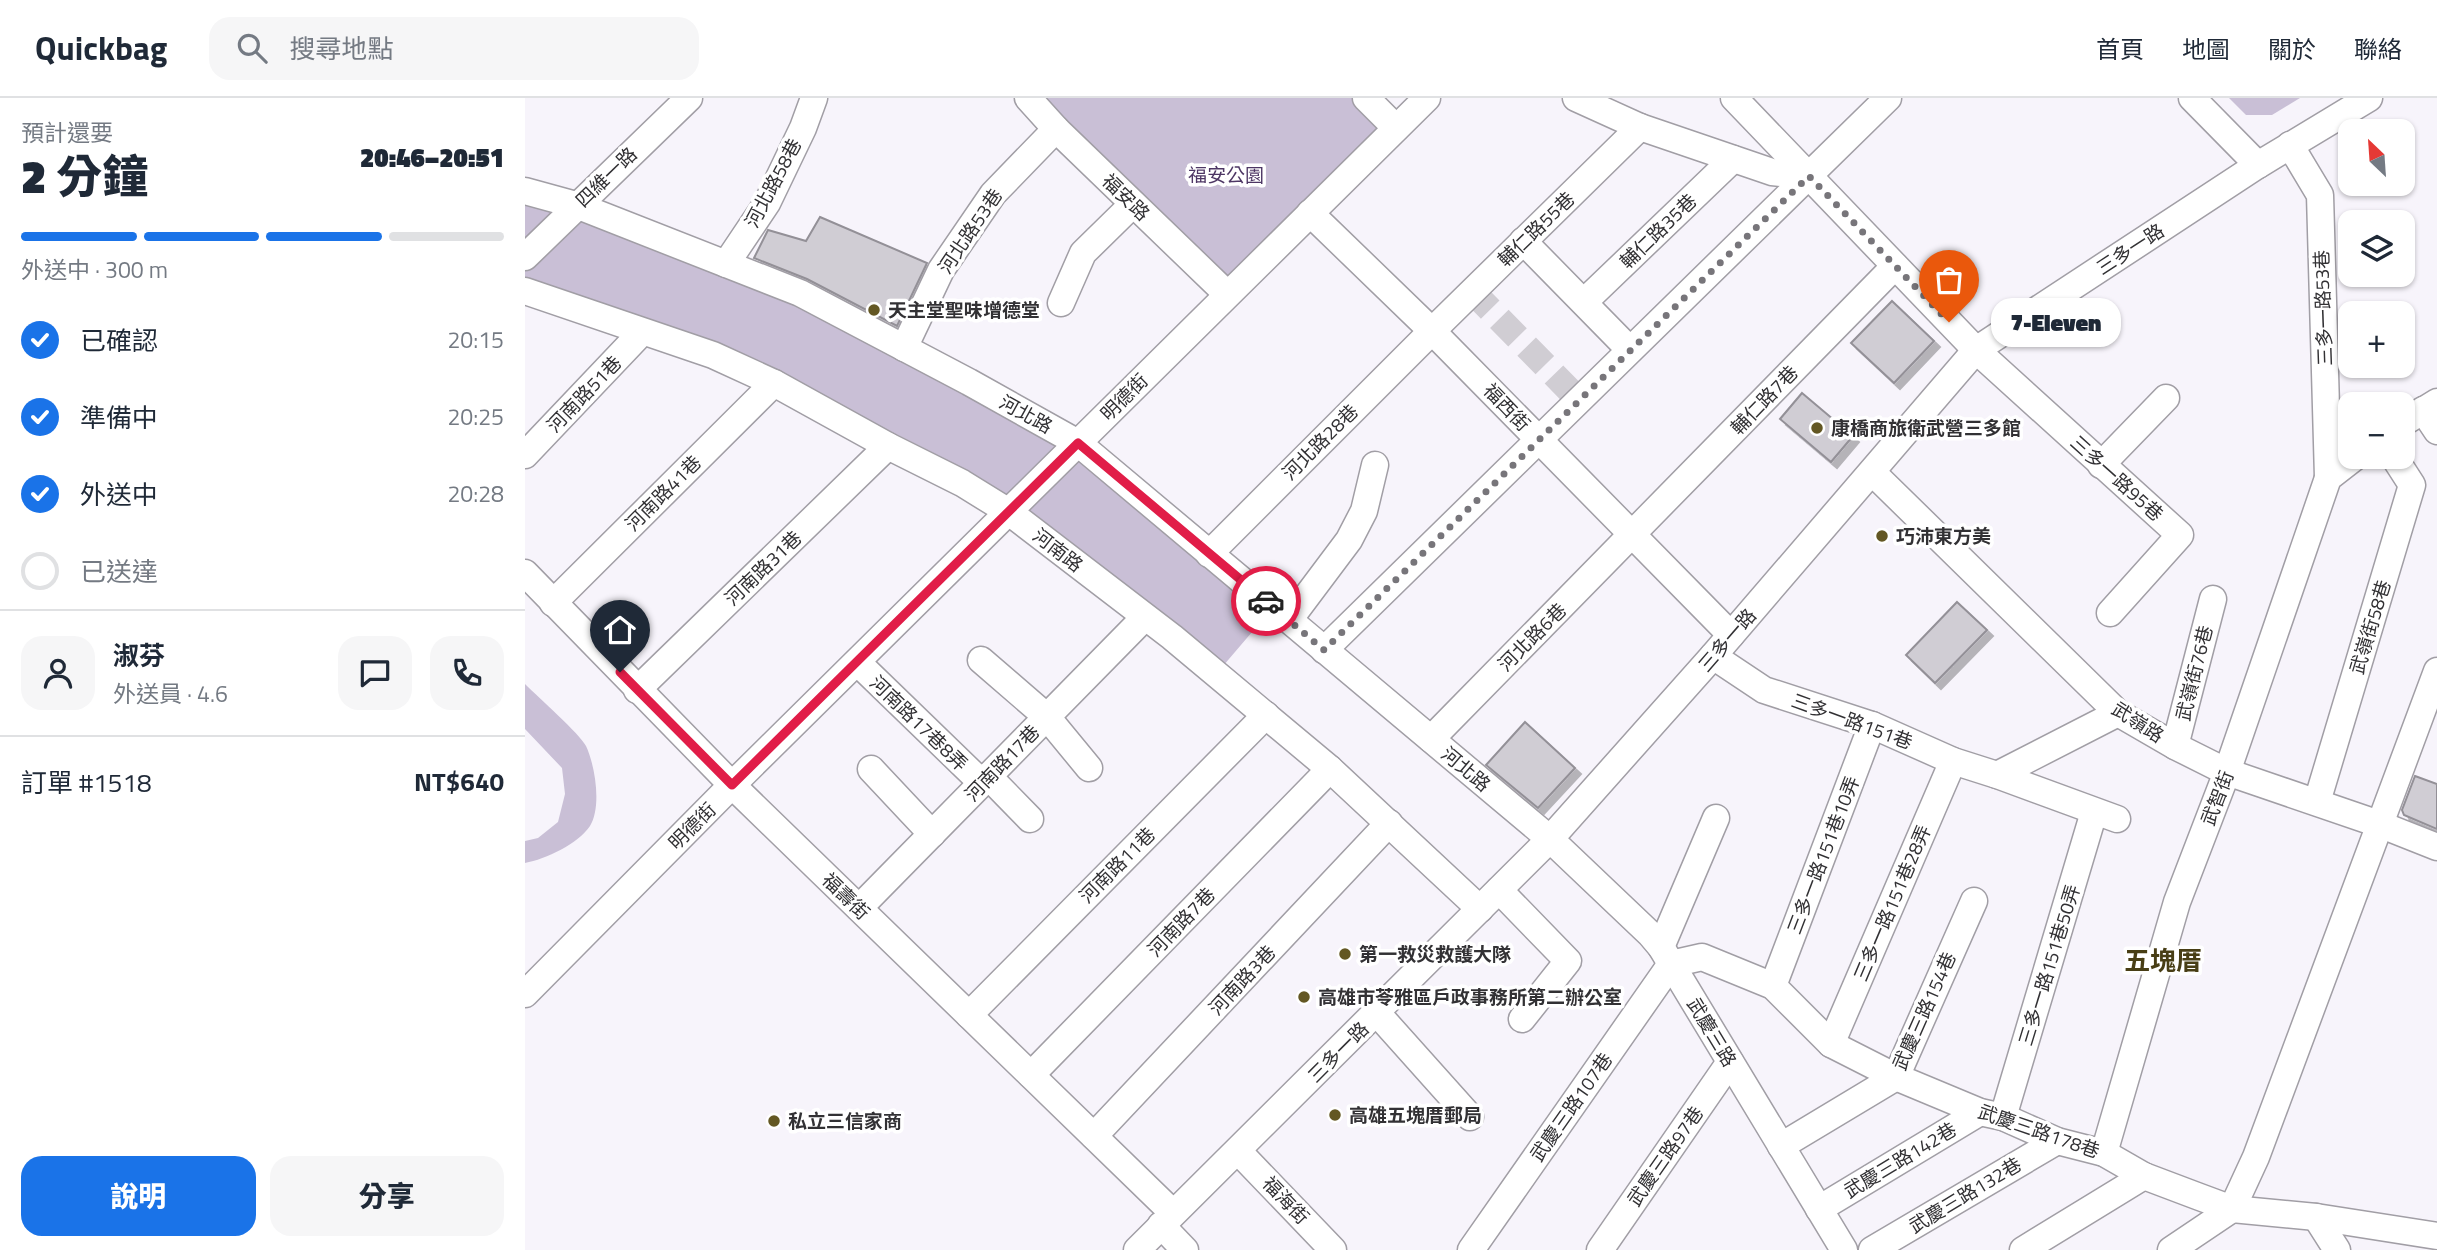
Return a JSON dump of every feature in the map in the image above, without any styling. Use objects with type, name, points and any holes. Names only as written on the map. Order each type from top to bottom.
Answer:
[{"type":"street","name":"四維一路","points":[[525,257],[689,98]]},
{"type":"street","name":"河北路58巷","points":[[726,264],[767,203],[803,128],[814,98]]},
{"type":"street","name":"福安路","points":[[1027,98],[1227,294]]},
{"type":"street","points":[[1366,98],[1396,128]]},
{"type":"street","name":"明德街","points":[[525,993],[1427,98]]},
{"type":"street","points":[[1576,98],[1640,127],[1733,159],[1772,172],[1809,176]]},
{"type":"street","name":"三多一路95巷","points":[[1734,98],[1976,350],[2180,535],[2109,613]]},
{"type":"street","points":[[1324,650],[1888,98]]},
{"type":"street","points":[[2192,98],[2258,165]]},
{"type":"street","name":"三多一路","points":[[1137,1250],[1550,839],[1713,656],[1976,350],[2258,165],[2369,98]]},
{"type":"street","name":"輔仁路55巷","points":[[1431,331],[1640,127]]},
{"type":"street","name":"河北路53巷","points":[[904,348],[941,270],[993,194],[1056,129]]},
{"type":"street","name":"三多一路53巷","points":[[2290,145],[2320,195],[2328,478]]},
{"type":"street","name":"輔仁路35巷","points":[[1584,302],[1733,159]]},
{"type":"street","name":"河北路","points":[[525,191],[576,205],[800,293],[1078,443],[1550,839]]},
{"type":"street","points":[[1061,303],[1083,253],[1133,204]]},
{"type":"street","name":"福西街","points":[[1310,213],[1431,331],[1731,635]]},
{"type":"street","points":[[1523,241],[1630,350]]},
{"type":"street","name":"輔仁路7巷","points":[[1633,535],[1895,266]]},
{"type":"street","name":"河南路","points":[[525,292],[713,355],[773,383],[962,483],[1009,512],[1266,715],[1330,769],[1480,909]]},
{"type":"street","name":"河北路28巷","points":[[1209,554],[1431,331]]},
{"type":"street","name":"河南路51巷","points":[[525,455],[642,332]]},
{"type":"street","name":"河南路41巷","points":[[553,603],[773,383]]},
{"type":"street","points":[[2101,465],[2166,398]]},
{"type":"street","name":"河南路31巷","points":[[637,690],[888,446]]},
{"type":"street","points":[[1289,620],[1349,540],[1364,512],[1375,465]]},
{"type":"street","points":[[2328,478],[2340,469]]},
{"type":"street","name":"武嶺街58巷","points":[[2317,802],[2412,485],[2402,469]]},
{"type":"street","name":"武嶺路","points":[[1872,472],[2118,712],[2175,746],[2227,772],[2379,824],[2437,847]]},
{"type":"street","name":"武智街","points":[[2104,1153],[2177,902],[2227,772],[2328,478]]},
{"type":"street","name":"河北路6巷","points":[[1431,740],[1633,535]]},
{"type":"street","name":"福壽街","points":[[525,573],[732,785],[1094,1136],[1167,1219],[1185,1250]]},
{"type":"street","name":"武嶺街76巷","points":[[2175,746],[2213,599]]},
{"type":"street","name":"河南路17巷","points":[[859,908],[1145,617]]},
{"type":"street","name":"三多一路151巷","points":[[1713,656],[1764,690],[1872,725],[1953,761],[2106,816]]},
{"type":"street","points":[[981,660],[1047,717],[1089,768]]},
{"type":"street","name":"河南路17巷8弄","points":[[857,662],[1030,819]]},
{"type":"street","points":[[2171,1250],[2232,1209],[2256,1157],[2437,671]]},
{"type":"street","points":[[1997,775],[2118,712]]},
{"type":"street","name":"河南路11巷","points":[[969,1015],[1266,715]]},
{"type":"street","name":"三多一路151巷10弄","points":[[1773,986],[1872,725]]},
{"type":"street","name":"三多一路151巷28弄","points":[[1831,1044],[1953,761]]},
{"type":"street","points":[[871,769],[932,834]]},
{"type":"street","name":"河南路7巷","points":[[1031,1075],[1330,769]]},
{"type":"street","name":"三多一路151巷50弄","points":[[1991,1114],[2106,816]]},
{"type":"street","name":"武慶三路107巷","points":[[1471,1250],[1666,955],[1716,818]]},
{"type":"street","name":"河南路3巷","points":[[1094,1136],[1389,823]]},
{"type":"street","name":"武慶三路","points":[[1550,839],[1666,955],[1844,1250]]},
{"type":"street","points":[[1499,890],[1568,961],[1522,1018]]},
{"type":"street","name":"武慶三路154巷","points":[[1781,1146],[1896,1077],[1974,901]]},
{"type":"street","name":"武慶三路178巷","points":[[1666,955],[1702,957],[1773,986],[1831,1044],[1896,1077],[2057,1141],[2104,1153],[2144,1176],[2232,1209],[2316,1217],[2429,1240]]},
{"type":"street","points":[[1377,1013],[1470,1117]]},
{"type":"street","name":"武慶三路97巷","points":[[1600,1250],[1730,1062]]},
{"type":"street","name":"武慶三路142巷","points":[[1819,1209],[1991,1114]]},
{"type":"street","name":"武慶三路132巷","points":[[1872,1250],[2057,1141]]},
{"type":"street","name":"福海街","points":[[1238,1150],[1333,1250]]},
{"type":"street","points":[[2023,1250],[2144,1176]]},
{"type":"street","points":[[2316,1217],[2337,1250]]},
{"type":"green space","name":"福安公園","points":[[1043,98],[1353,98],[1382,127],[1225,282]]},
{"type":"green space","points":[[2229,98],[2300,98],[2272,115],[2246,115]]},
{"type":"green space","points":[[525,199],[794,300],[1065,446],[1270,611],[1223,666],[969,471],[732,351],[525,283]]},
{"type":"green space","points":[[525,684],[586,746],[594,775],[596,808],[590,826],[578,839],[561,850],[525,863],[525,841],[538,838],[558,822],[565,794],[562,768],[525,729]]},
{"type":"building","name":"天主堂聖味增德堂","points":[[820,217],[927,263],[897,326],[807,279],[754,258],[768,230],[806,241]]},
{"type":"building","points":[[1892,301],[1934,341],[1894,383],[1851,343]]},
{"type":"building","name":"康橋商旅衛武營三多館","points":[[1802,393],[1853,436],[1831,462],[1780,419]]},
{"type":"building","points":[[1957,602],[1987,630],[1935,683],[1906,655]]},
{"type":"building","points":[[1525,722],[1575,768],[1538,808],[1486,765]]},
{"type":"building","points":[[2415,776],[2437,784],[2437,829],[2404,815],[2402,810]]},
{"type":"tunnel","points":[[1472,291],[1579,400]]},
{"type":"way so far","points":[[1266,601],[1324,650],[1809,176],[1949,322]]},
{"type":"place","name":"天主堂聖味增德堂","points":[[874,310]]},
{"type":"place","name":"7-Eleven","points":[[1949,322]]},
{"type":"place","name":"康橋商旅衛武營三多館","points":[[1817,428]]},
{"type":"place","name":"巧沛東方美","points":[[1882,536]]},
{"type":"place","name":"第一救災救護大隊","points":[[1345,954]]},
{"type":"place","name":"高雄市苓雅區戶政事務所第二辦公室","points":[[1304,997]]},
{"type":"place","name":"高雄五塊厝郵局","points":[[1335,1115]]},
{"type":"place","name":"私立三信家商","points":[[774,1121]]},
{"type":"district","name":"五塊厝","points":[[2163,961]]},
{"type":"route","points":[[620,672],[732,785],[1078,443],[1266,601]]}]
